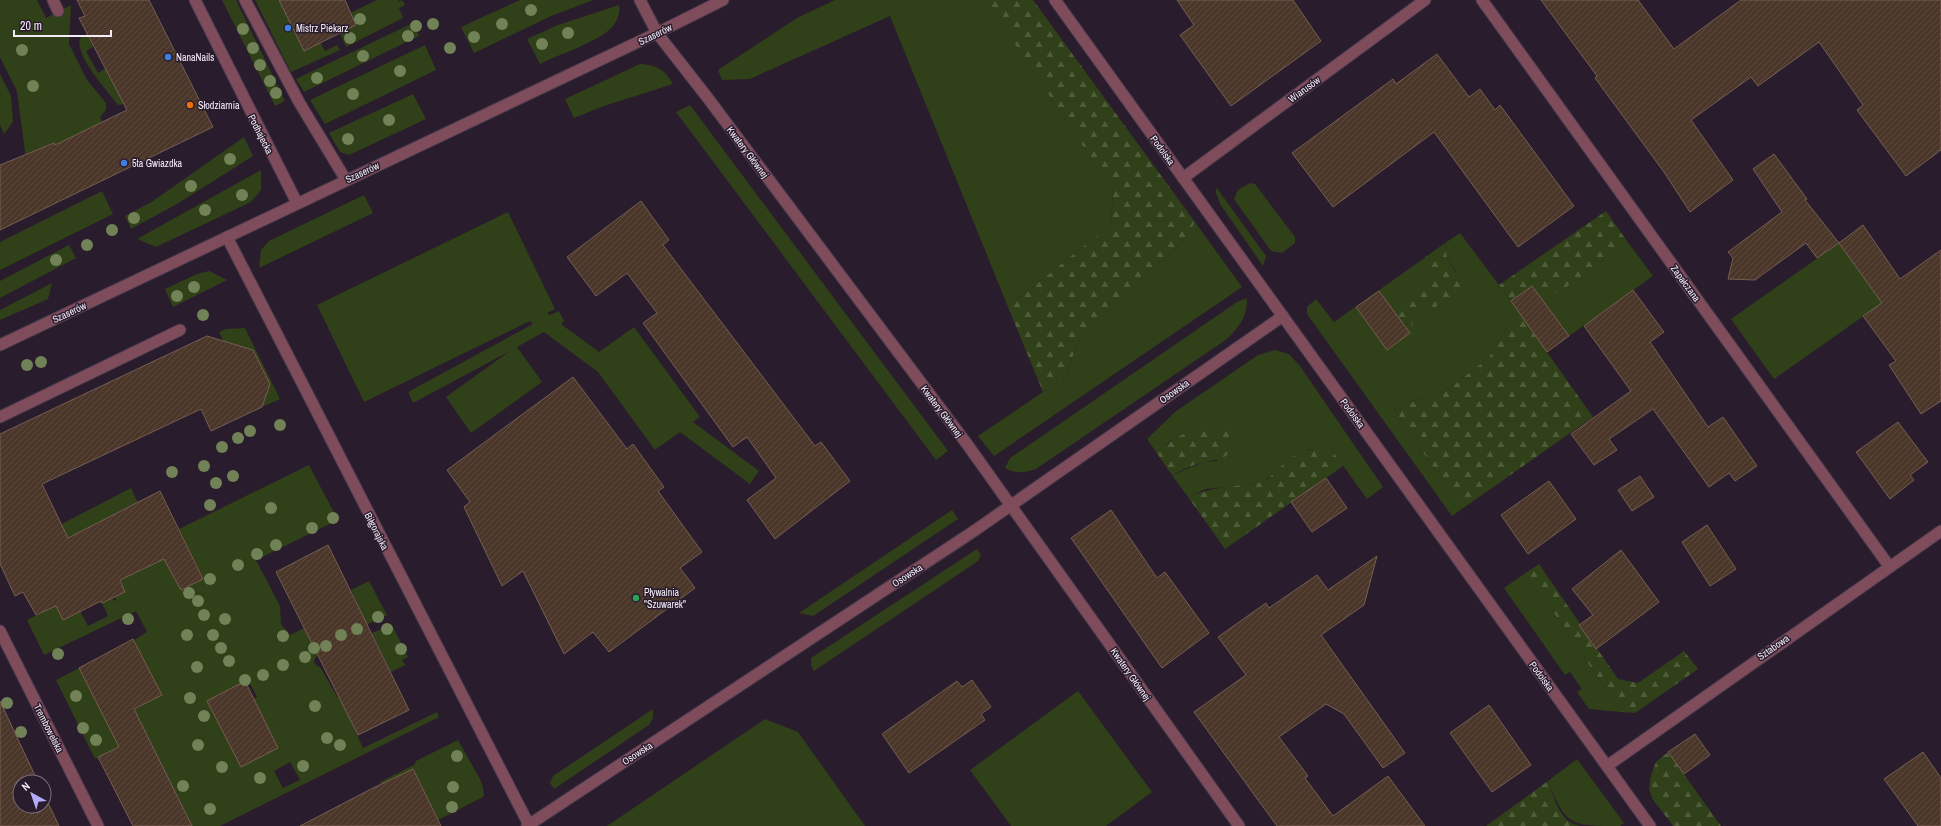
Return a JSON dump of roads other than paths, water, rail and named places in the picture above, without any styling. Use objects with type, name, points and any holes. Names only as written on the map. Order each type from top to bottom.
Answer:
[{"type":"street","points":[[53,0],[58,10]]},
{"type":"street","name":"Podhajecka","points":[[195,0],[297,203]]},
{"type":"street","points":[[245,0],[299,102],[346,180]]},
{"type":"street","name":"Kwatery Głównej","points":[[640,0],[657,33],[823,252],[1010,505],[1239,826]]},
{"type":"street","name":"Szaserów","points":[[0,345],[657,33],[723,0]]},
{"type":"street","name":"Podolska","points":[[1055,0],[1650,826]]},
{"type":"street","name":"Wiarusów","points":[[1183,178],[1425,0]]},
{"type":"street","name":"Zapałczana","points":[[1482,0],[1889,566]]},
{"type":"street","name":"Biłgorajska","points":[[227,237],[528,825]]},
{"type":"street","name":"Osowska","points":[[528,825],[974,531],[1283,316]]},
{"type":"street","points":[[0,417],[180,330]]},
{"type":"street","name":"Sztabowa","points":[[1607,766],[1889,566],[1941,531]]},
{"type":"street","name":"Trembowelska","points":[[0,631],[98,826]]},
{"type":"place","name":"Mistrz Piekarz","points":[[288,28]]},
{"type":"place","name":"NanaNails","points":[[168,57]]},
{"type":"place","name":"Słodziarnia","points":[[190,105]]},
{"type":"place","name":"5ta Gwiazdka","points":[[124,163]]},
{"type":"place","name":"Pływalnia \"Szuwarek\"","points":[[636,598]]}]
